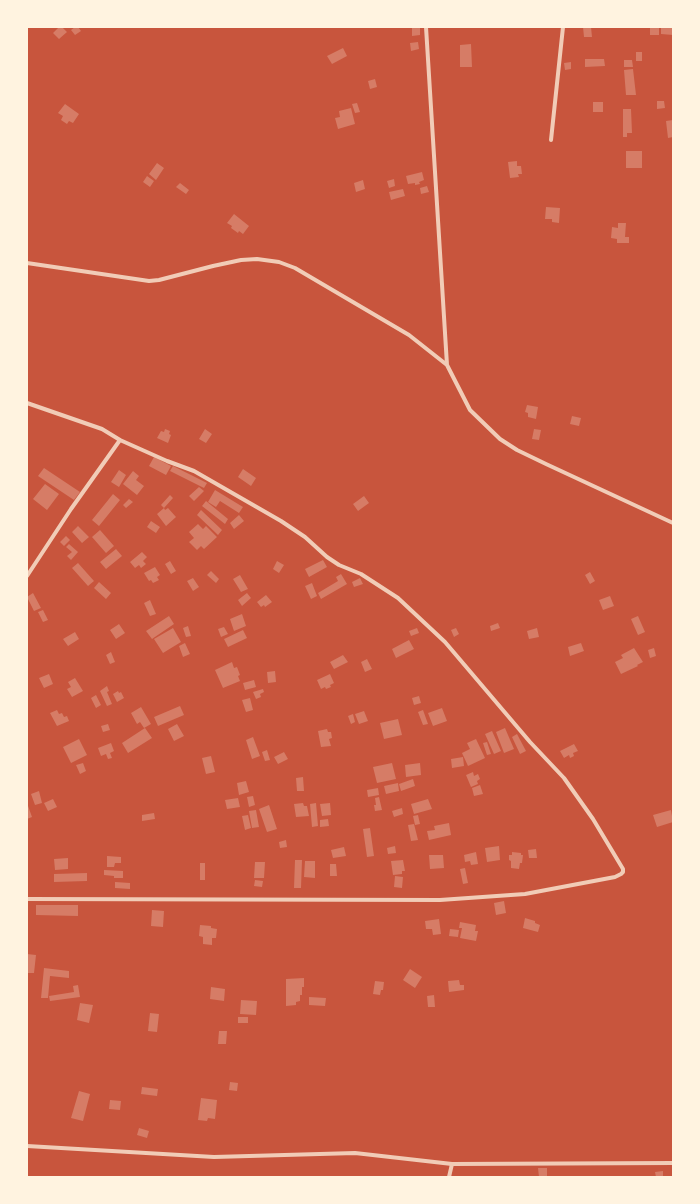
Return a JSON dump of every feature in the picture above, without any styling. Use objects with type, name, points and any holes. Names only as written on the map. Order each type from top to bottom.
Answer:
[{"type":"street","points":[[426,27],[447,365],[470,410],[500,439],[517,450],[673,523]]},
{"type":"street","points":[[551,140],[563,27]]},
{"type":"street","points":[[27,262],[149,281],[159,280],[241,260],[257,258],[279,262],[295,268],[409,335],[447,365]]},
{"type":"street","points":[[27,403],[102,430],[120,440],[167,461],[194,471],[281,521],[305,537],[327,557],[339,565],[361,574],[398,598],[445,642],[530,742],[564,778],[593,819],[622,865],[623,869],[623,872],[615,877],[525,894],[440,900],[27,899]]},
{"type":"street","points":[[27,576],[71,509],[120,440]]},
{"type":"street","points":[[27,1146],[214,1157],[355,1153],[452,1164],[673,1163]]},
{"type":"street","points":[[449,1177],[452,1164]]},
{"type":"building","points":[[59,27],[62,27],[67,32],[59,39],[53,33]]},
{"type":"building","points":[[78,27],[81,31],[75,35],[71,30]]},
{"type":"building","points":[[412,27],[420,27],[420,35],[412,36]]},
{"type":"building","points":[[583,27],[591,27],[592,37],[584,37]]},
{"type":"building","points":[[650,27],[659,27],[659,35],[650,35]]},
{"type":"building","points":[[661,27],[673,27],[673,35],[661,34]]},
{"type":"building","points":[[418,42],[419,49],[411,51],[410,43]]},
{"type":"building","points":[[471,44],[472,67],[460,67],[460,45]]},
{"type":"building","points":[[343,48],[347,56],[332,64],[327,56]]},
{"type":"building","points":[[636,52],[642,52],[642,61],[636,61]]},
{"type":"building","points":[[585,59],[604,59],[605,66],[585,67]]},
{"type":"building","points":[[624,60],[632,60],[633,67],[624,67]]},
{"type":"building","points":[[571,62],[571,69],[565,70],[564,63]]},
{"type":"building","points":[[633,69],[636,95],[626,95],[624,70]]},
{"type":"building","points":[[375,79],[377,87],[370,89],[368,81]]},
{"type":"building","points":[[657,101],[664,101],[665,108],[657,109]]},
{"type":"building","points":[[593,102],[603,102],[603,112],[593,112]]},
{"type":"building","points":[[357,103],[360,112],[355,113],[352,104]]},
{"type":"building","points":[[65,104],[79,114],[73,123],[69,121],[67,124],[61,120],[63,116],[58,113]]},
{"type":"building","points":[[351,108],[355,124],[338,129],[335,118],[340,117],[339,111]]},
{"type":"building","points":[[623,109],[631,109],[632,133],[627,133],[627,137],[623,137]]},
{"type":"building","points":[[673,120],[673,137],[668,138],[666,121]]},
{"type":"building","points":[[626,151],[642,151],[642,168],[626,168]]},
{"type":"building","points":[[517,161],[517,166],[521,166],[522,174],[518,174],[519,177],[510,178],[508,162]]},
{"type":"building","points":[[157,163],[164,168],[156,180],[149,174]]},
{"type":"building","points":[[422,172],[424,180],[419,182],[420,184],[408,184],[406,176]]},
{"type":"building","points":[[147,176],[154,181],[150,187],[143,182]]},
{"type":"building","points":[[394,179],[395,186],[389,188],[387,181]]},
{"type":"building","points":[[363,180],[365,189],[356,192],[354,183]]},
{"type":"building","points":[[180,183],[189,190],[186,194],[176,187]]},
{"type":"building","points":[[427,186],[429,192],[421,194],[420,188]]},
{"type":"building","points":[[403,189],[405,196],[391,200],[389,192]]},
{"type":"building","points":[[546,207],[560,208],[559,223],[552,222],[552,219],[545,219]]},
{"type":"building","points":[[234,214],[249,226],[243,234],[239,231],[238,233],[227,223]]},
{"type":"building","points":[[618,223],[626,223],[625,237],[629,237],[629,243],[617,243],[617,239],[611,238],[612,227],[618,228]]},
{"type":"building","points":[[527,405],[538,407],[536,419],[528,417],[528,413],[525,412]]},
{"type":"building","points":[[572,416],[581,418],[579,426],[570,424]]},
{"type":"building","points":[[165,429],[170,431],[169,434],[171,435],[168,443],[157,438],[161,431],[164,432]]},
{"type":"building","points":[[205,429],[212,434],[206,443],[199,439]]},
{"type":"building","points":[[534,429],[541,430],[539,440],[532,439]]},
{"type":"building","points":[[154,457],[171,466],[166,475],[149,466]]},
{"type":"building","points":[[173,466],[207,483],[204,488],[170,471]]},
{"type":"building","points":[[44,468],[80,492],[74,500],[38,476]]},
{"type":"building","points":[[243,469],[256,478],[251,486],[238,477]]},
{"type":"building","points":[[119,470],[126,475],[119,487],[111,482]]},
{"type":"building","points":[[133,471],[139,476],[136,480],[144,486],[137,495],[123,484]]},
{"type":"building","points":[[45,484],[59,494],[47,510],[33,499]]},
{"type":"building","points":[[199,487],[204,491],[194,501],[189,496]]},
{"type":"building","points":[[215,490],[243,507],[239,513],[220,501],[216,507],[208,502]]},
{"type":"building","points":[[113,494],[120,500],[99,526],[92,520]]},
{"type":"building","points":[[170,495],[173,498],[164,508],[161,505]]},
{"type":"building","points":[[364,496],[369,503],[358,511],[353,504]]},
{"type":"building","points":[[129,499],[133,502],[126,508],[123,505]]},
{"type":"building","points":[[206,501],[228,519],[225,524],[202,506]]},
{"type":"building","points":[[164,508],[165,510],[168,508],[176,517],[166,526],[157,514]]},
{"type":"building","points":[[201,510],[222,530],[218,535],[197,515]]},
{"type":"building","points":[[239,515],[244,521],[234,529],[230,523]]},
{"type":"building","points":[[151,521],[160,527],[156,533],[147,527]]},
{"type":"building","points":[[198,524],[203,529],[206,526],[217,537],[204,549],[201,546],[197,550],[189,542],[194,538],[189,532]]},
{"type":"building","points":[[78,526],[89,537],[82,543],[72,532]]},
{"type":"building","points":[[100,530],[114,546],[106,553],[92,537]]},
{"type":"building","points":[[66,536],[70,540],[64,546],[60,542]]},
{"type":"building","points":[[69,544],[78,552],[71,560],[67,556],[72,552],[66,547]]},
{"type":"building","points":[[116,549],[122,556],[106,569],[100,562]]},
{"type":"building","points":[[142,552],[147,557],[143,561],[146,564],[141,568],[139,565],[135,568],[130,562]]},
{"type":"building","points":[[323,560],[327,567],[309,577],[305,569]]},
{"type":"building","points":[[170,561],[176,571],[171,574],[165,564]]},
{"type":"building","points":[[277,561],[284,565],[279,573],[273,569]]},
{"type":"building","points":[[78,563],[94,581],[88,586],[72,568]]},
{"type":"building","points":[[155,567],[160,575],[157,577],[159,580],[153,583],[151,580],[149,581],[144,573]]},
{"type":"building","points":[[211,571],[219,579],[216,583],[207,575]]},
{"type":"building","points":[[590,572],[595,581],[590,584],[585,575]]},
{"type":"building","points":[[341,574],[347,584],[321,599],[318,593],[338,581],[336,577]]},
{"type":"building","points":[[240,575],[248,589],[241,592],[233,579]]},
{"type":"building","points":[[193,578],[199,587],[193,591],[187,581]]},
{"type":"building","points":[[360,578],[363,584],[354,587],[352,582]]},
{"type":"building","points":[[99,582],[111,593],[106,599],[94,588]]},
{"type":"building","points":[[312,583],[317,596],[311,599],[305,586]]},
{"type":"building","points":[[33,593],[41,608],[34,611],[27,597]]},
{"type":"building","points":[[247,593],[251,598],[242,606],[238,600]]},
{"type":"building","points":[[266,595],[272,602],[265,607],[264,605],[261,607],[257,602]]},
{"type":"building","points":[[610,596],[614,606],[603,610],[599,600]]},
{"type":"building","points":[[150,600],[156,614],[150,616],[144,603]]},
{"type":"building","points":[[43,610],[48,620],[43,622],[38,612]]},
{"type":"building","points":[[242,614],[246,626],[234,631],[230,619]]},
{"type":"building","points":[[169,616],[174,624],[152,639],[146,631]]},
{"type":"building","points":[[638,616],[645,632],[638,635],[631,619]]},
{"type":"building","points":[[498,623],[500,628],[491,631],[490,626]]},
{"type":"building","points":[[119,624],[125,633],[116,639],[110,630]]},
{"type":"building","points":[[188,626],[191,636],[186,637],[183,628]]},
{"type":"building","points":[[224,627],[228,634],[221,637],[218,629]]},
{"type":"building","points":[[173,628],[181,642],[163,653],[154,639]]},
{"type":"building","points":[[417,628],[419,633],[411,636],[409,631]]},
{"type":"building","points":[[456,628],[459,634],[454,637],[451,630]]},
{"type":"building","points":[[537,628],[539,637],[529,639],[527,631]]},
{"type":"building","points":[[243,630],[247,638],[228,647],[224,639]]},
{"type":"building","points":[[75,632],[79,639],[68,646],[63,639]]},
{"type":"building","points":[[409,640],[414,649],[396,658],[392,649]]},
{"type":"building","points":[[185,643],[190,654],[183,657],[179,646]]},
{"type":"building","points":[[581,643],[584,651],[570,656],[568,647]]},
{"type":"building","points":[[634,648],[643,662],[621,674],[615,662],[623,658],[621,655]]},
{"type":"building","points":[[654,648],[656,656],[650,658],[648,650]]},
{"type":"building","points":[[111,652],[115,662],[110,664],[106,655]]},
{"type":"building","points":[[343,655],[348,662],[334,669],[330,662]]},
{"type":"building","points":[[367,659],[372,669],[365,672],[361,662]]},
{"type":"building","points":[[232,662],[234,668],[237,667],[240,675],[238,676],[240,681],[223,688],[215,670]]},
{"type":"building","points":[[275,671],[276,682],[268,683],[267,672]]},
{"type":"building","points":[[49,674],[53,684],[44,688],[39,678]]},
{"type":"building","points":[[330,674],[334,683],[330,685],[331,687],[321,689],[317,680]]},
{"type":"building","points":[[75,678],[83,691],[72,697],[67,689],[71,687],[68,682]]},
{"type":"building","points":[[254,680],[256,687],[245,690],[243,683]]},
{"type":"building","points":[[107,686],[109,691],[107,692],[112,704],[107,706],[100,691]]},
{"type":"building","points":[[263,689],[264,692],[260,694],[261,697],[256,699],[253,692]]},
{"type":"building","points":[[118,691],[119,693],[121,692],[124,698],[117,702],[113,694]]},
{"type":"building","points":[[96,695],[101,705],[96,708],[91,698]]},
{"type":"building","points":[[419,696],[421,703],[414,705],[412,698]]},
{"type":"building","points":[[250,698],[253,710],[246,712],[242,700]]},
{"type":"building","points":[[180,706],[184,715],[158,726],[154,717]]},
{"type":"building","points":[[141,707],[151,724],[144,728],[140,722],[137,724],[131,713]]},
{"type":"building","points":[[442,708],[447,721],[433,726],[428,713]]},
{"type":"building","points":[[57,710],[59,714],[62,713],[64,717],[67,716],[69,721],[57,726],[50,713]]},
{"type":"building","points":[[423,710],[428,724],[423,725],[418,712]]},
{"type":"building","points":[[364,711],[368,721],[359,724],[355,714]]},
{"type":"building","points":[[353,714],[355,722],[351,724],[348,716]]},
{"type":"building","points":[[398,719],[402,735],[384,739],[380,723]]},
{"type":"building","points":[[108,724],[110,730],[103,732],[101,726]]},
{"type":"building","points":[[177,724],[184,736],[174,741],[168,729]]},
{"type":"building","points":[[145,728],[152,738],[128,753],[122,743]]},
{"type":"building","points":[[505,728],[514,749],[504,753],[496,732]]},
{"type":"building","points":[[327,729],[328,732],[331,732],[332,738],[329,739],[331,746],[321,747],[318,731]]},
{"type":"building","points":[[492,731],[501,751],[494,754],[485,734]]},
{"type":"building","points":[[517,734],[526,751],[520,754],[512,737]]},
{"type":"building","points":[[253,737],[260,756],[252,759],[246,740]]},
{"type":"building","points":[[79,739],[87,755],[71,763],[63,747]]},
{"type":"building","points":[[476,739],[485,758],[468,766],[462,753],[470,749],[467,743]]},
{"type":"building","points":[[487,742],[491,754],[487,755],[483,743]]},
{"type":"building","points":[[111,743],[114,751],[110,753],[112,758],[108,759],[106,754],[101,756],[98,748]]},
{"type":"building","points":[[574,744],[578,751],[573,753],[574,756],[570,758],[569,755],[564,758],[560,751]]},
{"type":"building","points":[[267,750],[270,760],[265,761],[262,752]]},
{"type":"building","points":[[284,752],[288,759],[278,764],[274,757]]},
{"type":"building","points":[[211,756],[215,772],[206,774],[202,758]]},
{"type":"building","points":[[463,757],[464,766],[452,768],[451,759]]},
{"type":"building","points":[[83,763],[86,771],[80,774],[76,765]]},
{"type":"building","points":[[392,763],[396,779],[377,783],[373,767]]},
{"type":"building","points":[[420,763],[421,775],[406,777],[405,765]]},
{"type":"building","points":[[473,772],[474,776],[478,774],[480,779],[477,781],[478,784],[471,787],[466,775]]},
{"type":"building","points":[[303,777],[304,791],[297,791],[296,778]]},
{"type":"building","points":[[413,779],[415,786],[401,791],[399,784]]},
{"type":"building","points":[[246,781],[249,792],[239,795],[237,783]]},
{"type":"building","points":[[398,783],[399,791],[386,794],[384,786]]},
{"type":"building","points":[[480,785],[483,794],[474,796],[472,788]]},
{"type":"building","points":[[378,788],[379,795],[368,797],[367,790]]},
{"type":"building","points":[[39,791],[42,803],[35,805],[31,794]]},
{"type":"building","points":[[253,796],[255,805],[249,807],[247,797]]},
{"type":"building","points":[[379,797],[382,810],[375,811],[375,798]]},
{"type":"building","points":[[238,798],[240,807],[227,809],[225,800]]},
{"type":"building","points":[[53,799],[57,807],[48,811],[44,803]]},
{"type":"building","points":[[428,799],[432,809],[414,814],[411,804]]},
{"type":"building","points":[[27,803],[32,817],[27,819]]},
{"type":"building","points":[[303,803],[304,806],[307,806],[309,816],[296,817],[294,804]]},
{"type":"building","points":[[316,803],[318,826],[312,827],[310,804]]},
{"type":"building","points":[[330,803],[331,815],[322,816],[320,804]]},
{"type":"building","points":[[269,805],[277,829],[267,832],[259,809]]},
{"type":"building","points":[[402,808],[403,814],[394,817],[392,811]]},
{"type":"building","points":[[256,810],[259,827],[252,828],[249,811]]},
{"type":"building","points":[[671,810],[673,822],[657,827],[653,815]]},
{"type":"building","points":[[154,813],[155,819],[142,821],[142,815]]},
{"type":"building","points":[[248,815],[251,828],[245,830],[242,816]]},
{"type":"building","points":[[418,815],[420,824],[415,825],[413,816]]},
{"type":"building","points":[[328,819],[329,826],[320,827],[320,820]]},
{"type":"building","points":[[449,823],[451,835],[429,840],[427,831],[435,830],[434,826]]},
{"type":"building","points":[[414,824],[418,840],[411,841],[408,825]]},
{"type":"building","points":[[370,828],[374,856],[367,857],[363,829]]},
{"type":"building","points":[[286,840],[287,847],[280,848],[279,842]]},
{"type":"building","points":[[395,846],[396,853],[388,854],[387,848]]},
{"type":"building","points":[[499,846],[500,860],[487,862],[485,848]]},
{"type":"building","points":[[344,847],[346,856],[333,858],[331,850]]},
{"type":"building","points":[[536,849],[537,858],[529,858],[528,850]]},
{"type":"building","points":[[476,852],[478,864],[471,865],[470,861],[465,862],[464,855]]},
{"type":"building","points":[[512,852],[521,853],[521,855],[523,855],[522,863],[520,863],[519,869],[511,868],[509,855],[512,855]]},
{"type":"building","points":[[429,855],[443,855],[444,868],[430,869]]},
{"type":"building","points":[[107,856],[121,857],[121,863],[115,863],[114,867],[107,867]]},
{"type":"building","points":[[68,858],[68,869],[55,870],[54,859]]},
{"type":"building","points":[[295,860],[302,860],[301,888],[294,888]]},
{"type":"building","points":[[403,860],[405,871],[402,871],[402,874],[393,875],[391,861]]},
{"type":"building","points":[[305,861],[315,861],[315,878],[304,877]]},
{"type":"building","points":[[255,862],[265,862],[264,878],[254,878]]},
{"type":"building","points":[[200,863],[205,863],[205,880],[200,880]]},
{"type":"building","points":[[330,864],[336,864],[337,876],[330,876]]},
{"type":"building","points":[[465,868],[468,883],[463,884],[460,869]]},
{"type":"building","points":[[104,870],[123,871],[123,878],[114,878],[114,876],[104,875]]},
{"type":"building","points":[[87,873],[87,881],[54,882],[54,874]]},
{"type":"building","points":[[395,876],[403,877],[402,888],[394,887]]},
{"type":"building","points":[[255,880],[263,881],[262,887],[254,886]]},
{"type":"building","points":[[115,882],[130,883],[130,889],[115,888]]},
{"type":"building","points":[[504,901],[506,913],[496,915],[494,903]]},
{"type":"building","points":[[36,905],[78,905],[78,916],[36,915]]},
{"type":"building","points":[[152,910],[164,911],[163,927],[151,926]]},
{"type":"building","points":[[525,918],[535,921],[535,923],[540,925],[538,932],[523,928]]},
{"type":"building","points":[[439,919],[441,934],[433,935],[432,929],[426,929],[425,921]]},
{"type":"building","points":[[460,922],[476,925],[475,931],[478,931],[476,941],[460,938],[462,928],[459,928]]},
{"type":"building","points":[[200,925],[211,926],[211,928],[217,929],[216,938],[212,938],[212,945],[203,944],[203,937],[199,936]]},
{"type":"building","points":[[450,929],[459,930],[458,937],[449,936]]},
{"type":"building","points":[[27,954],[36,955],[34,973],[27,973]]},
{"type":"building","points":[[44,968],[69,971],[69,978],[50,976],[48,998],[41,998]]},
{"type":"building","points":[[410,969],[422,977],[415,988],[403,980]]},
{"type":"building","points":[[304,978],[304,987],[302,987],[300,1001],[296,1002],[296,1005],[286,1006],[286,979]]},
{"type":"building","points":[[459,980],[460,985],[464,985],[464,990],[449,992],[448,981]]},
{"type":"building","points":[[375,981],[384,982],[383,990],[381,990],[380,995],[373,994]]},
{"type":"building","points":[[78,985],[80,997],[50,1001],[49,996],[74,992],[73,986]]},
{"type":"building","points":[[211,987],[225,989],[224,1001],[210,999]]},
{"type":"building","points":[[434,995],[435,1007],[428,1007],[427,996]]},
{"type":"building","points":[[309,997],[326,998],[325,1006],[309,1005]]},
{"type":"building","points":[[241,1000],[257,1001],[256,1015],[240,1014]]},
{"type":"building","points":[[80,1003],[93,1005],[89,1023],[77,1020]]},
{"type":"building","points":[[150,1013],[159,1014],[157,1032],[148,1031]]},
{"type":"building","points":[[238,1017],[248,1017],[248,1023],[238,1023]]},
{"type":"building","points":[[219,1031],[227,1031],[226,1044],[218,1044]]},
{"type":"building","points":[[230,1082],[238,1083],[237,1091],[229,1090]]},
{"type":"building","points":[[142,1087],[158,1089],[157,1096],[141,1094]]},
{"type":"building","points":[[79,1091],[90,1094],[83,1121],[71,1118]]},
{"type":"building","points":[[201,1098],[217,1100],[215,1119],[208,1118],[207,1121],[198,1120]]},
{"type":"building","points":[[110,1100],[121,1101],[120,1110],[109,1109]]},
{"type":"building","points":[[139,1128],[149,1131],[147,1138],[137,1135]]},
{"type":"building","points":[[538,1168],[547,1168],[547,1177],[539,1177]]},
{"type":"building","points":[[663,1171],[663,1177],[656,1177],[655,1172]]}]
